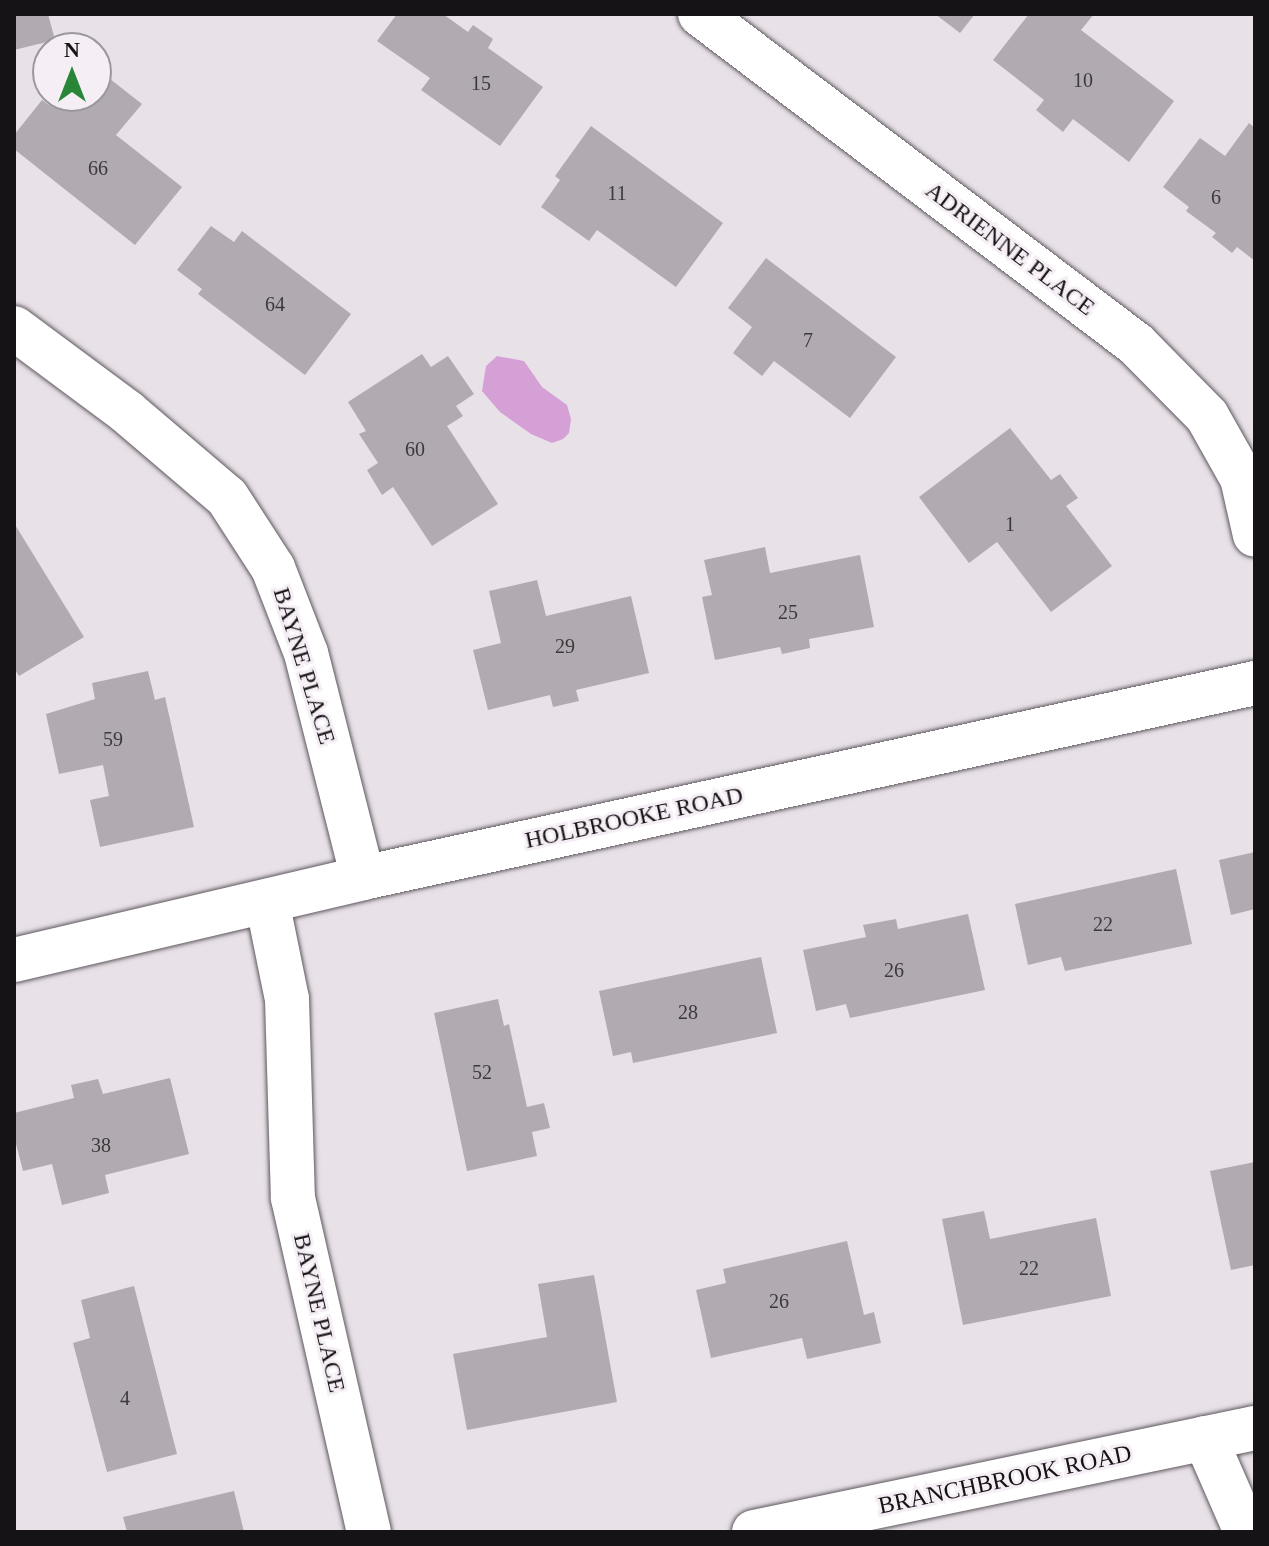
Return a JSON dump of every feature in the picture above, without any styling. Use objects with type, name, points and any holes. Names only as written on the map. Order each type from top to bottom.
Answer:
[{"type":"street","name":"ADRIENNE PLACE","points":[[700,14],[1136,344],[1207,416],[1242,478],[1255,535]]},
{"type":"street","name":"BAYNE PLACE","points":[[14,328],[127,412],[227,497],[273,568],[306,653],[363,878]]},
{"type":"street","name":"HOLBROOKE ROAD","points":[[14,960],[363,878],[1255,683]]},
{"type":"street","name":"BAYNE PLACE","points":[[267,901],[287,999],[293,1198],[369,1532]]},
{"type":"street","name":"BRANCHBROOK ROAD","points":[[754,1532],[1255,1428]]},
{"type":"street","points":[[1205,1438],[1246,1532]]},
{"type":"shaded area","points":[[497,356],[524,361],[542,387],[567,405],[571,419],[569,433],[563,439],[552,443],[531,434],[500,412],[482,391],[486,366]]},
{"type":"building","points":[[14,14],[48,14],[53,32],[32,32],[32,46],[14,50]]},
{"type":"building","points":[[397,14],[443,14],[468,32],[473,25],[493,39],[488,48],[543,87],[500,146],[421,90],[430,78],[377,41]]},
{"type":"building","points":[[935,14],[975,14],[960,33]]},
{"type":"building","points":[[1029,14],[1094,14],[1081,30],[1174,101],[1129,162],[1073,119],[1063,132],[1036,110],[1044,100],[993,60]]},
{"type":"building","points":[[112,81],[142,104],[116,135],[182,187],[135,245],[14,149],[14,135],[32,112],[112,112]]},
{"type":"building","points":[[1249,123],[1255,128],[1255,261],[1237,247],[1232,253],[1212,237],[1216,233],[1186,211],[1189,207],[1163,187],[1200,138],[1225,156]]},
{"type":"building","points":[[591,126],[723,223],[676,287],[597,230],[589,241],[541,207],[560,180],[555,176]]},
{"type":"building","points":[[211,226],[234,242],[242,231],[351,314],[305,375],[198,294],[202,289],[177,270]]},
{"type":"building","points":[[766,258],[896,357],[850,418],[774,361],[762,376],[733,353],[752,327],[728,308]]},
{"type":"building","points":[[422,354],[431,367],[448,356],[474,394],[456,406],[463,416],[447,426],[498,504],[432,546],[393,487],[382,495],[367,470],[378,463],[359,434],[366,431],[348,402]]},
{"type":"building","points":[[1010,428],[1051,480],[1060,474],[1078,498],[1066,506],[1112,566],[1051,612],[997,542],[969,563],[919,497]]},
{"type":"building","points":[[14,523],[84,637],[19,676],[14,668]]},
{"type":"building","points":[[765,547],[770,573],[860,555],[874,627],[809,639],[810,648],[782,654],[780,647],[715,660],[702,597],[712,595],[704,560]]},
{"type":"building","points":[[537,580],[546,616],[631,596],[649,673],[576,690],[579,701],[553,707],[550,695],[488,710],[473,650],[501,643],[489,591]]},
{"type":"building","points":[[148,671],[155,700],[165,697],[194,827],[100,847],[90,800],[109,796],[103,765],[59,774],[46,714],[95,699],[92,683]]},
{"type":"building","points":[[1255,852],[1255,909],[1231,915],[1219,860]]},
{"type":"building","points":[[1176,869],[1192,944],[1065,971],[1061,957],[1028,965],[1015,904]]},
{"type":"building","points":[[968,914],[985,990],[850,1018],[846,1004],[816,1011],[803,950],[866,937],[863,925],[896,919],[898,929]]},
{"type":"building","points":[[761,957],[777,1033],[633,1063],[631,1052],[613,1056],[599,991]]},
{"type":"building","points":[[498,999],[504,1026],[509,1024],[527,1107],[544,1103],[550,1128],[532,1132],[537,1156],[467,1171],[434,1013]]},
{"type":"building","points":[[170,1078],[189,1154],[105,1175],[109,1193],[62,1205],[52,1164],[23,1171],[14,1136],[14,1113],[74,1098],[71,1085],[98,1079],[103,1094]]},
{"type":"building","points":[[1255,1162],[1255,1265],[1231,1270],[1210,1171]]},
{"type":"building","points":[[984,1211],[990,1239],[1096,1218],[1111,1296],[963,1325],[942,1219]]},
{"type":"building","points":[[847,1241],[864,1315],[874,1312],[881,1343],[807,1359],[802,1338],[711,1358],[696,1290],[726,1283],[723,1269]]},
{"type":"building","points":[[594,1275],[617,1402],[467,1430],[453,1354],[547,1337],[538,1284]]},
{"type":"building","points":[[134,1286],[177,1454],[107,1472],[73,1343],[90,1338],[81,1300]]},
{"type":"building","points":[[234,1491],[244,1532],[127,1532],[123,1517]]}]
